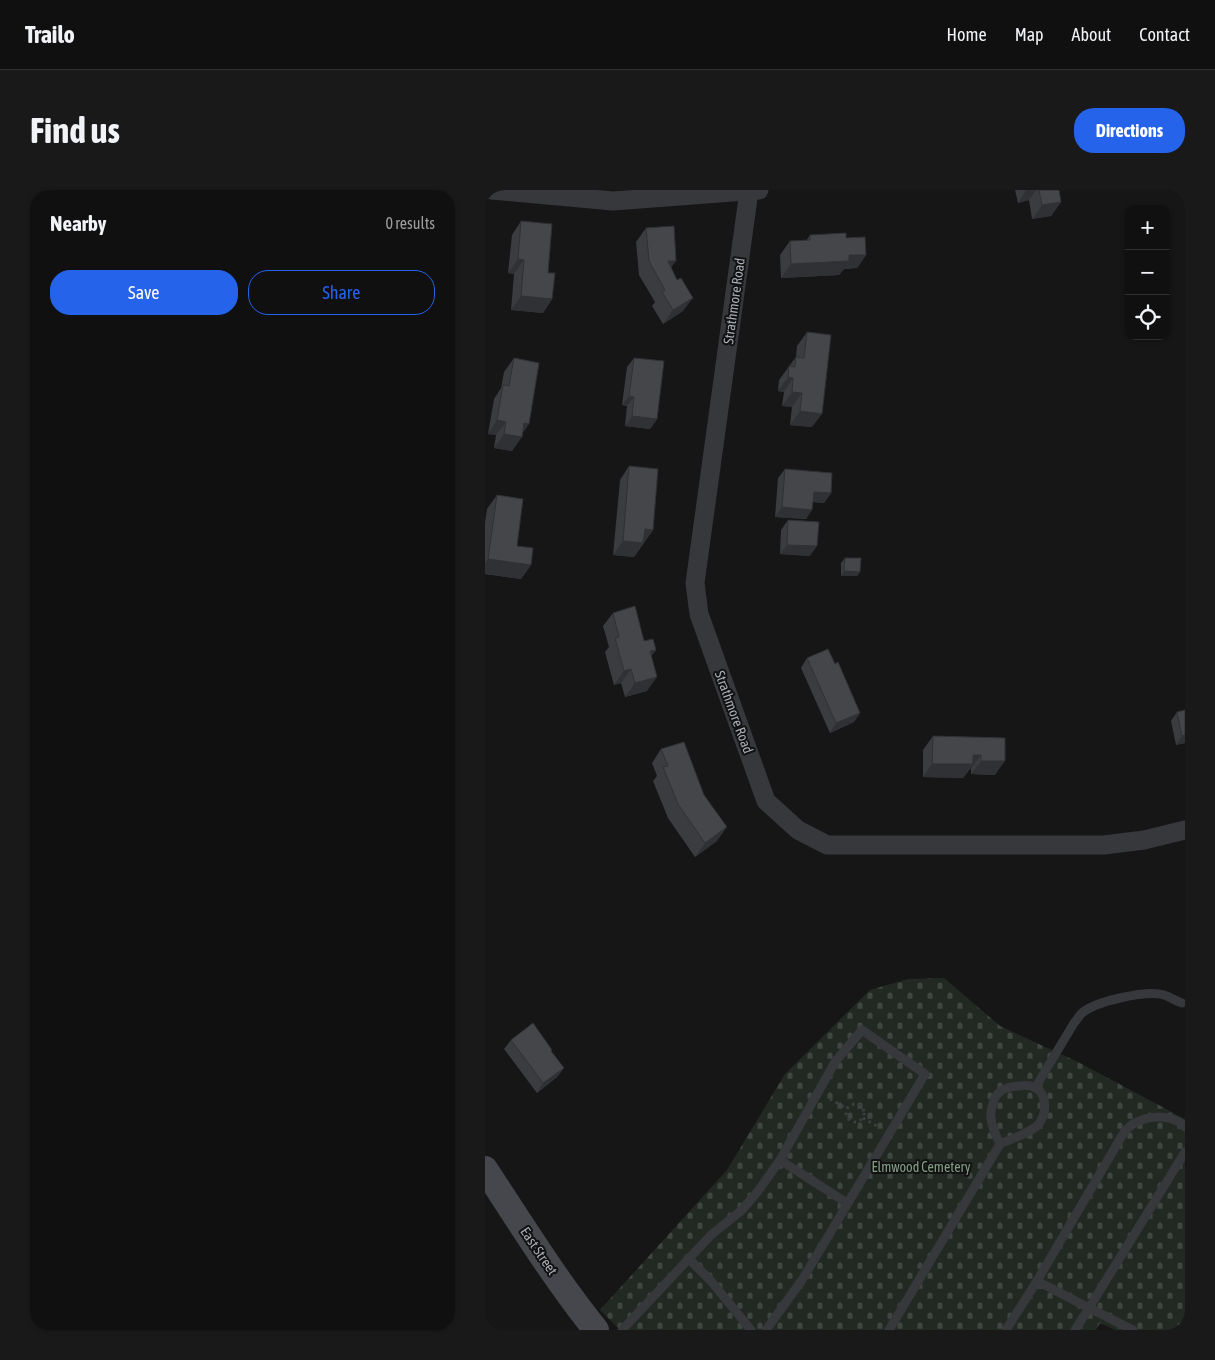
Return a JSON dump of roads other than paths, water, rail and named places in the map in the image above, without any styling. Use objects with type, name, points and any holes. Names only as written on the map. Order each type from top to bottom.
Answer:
[{"type":"street","points":[[491,190],[613,201],[755,191]]},
{"type":"street","name":"Strathmore Road","points":[[755,191],[695,583],[699,614],[766,802],[798,830],[827,845],[1104,845],[1144,840],[1185,830]]},
{"type":"street","name":"East Street","points":[[485,1169],[564,1288],[596,1330]]},
{"type":"lane","points":[[1035,1088],[1081,1013],[1105,1002],[1151,994],[1163,995],[1182,1003]]},
{"type":"lane","points":[[622,1330],[711,1234],[742,1210],[758,1191],[780,1160],[835,1062],[862,1030],[925,1074],[803,1280],[766,1330]]},
{"type":"lane","points":[[889,1330],[1000,1144],[1029,1131],[1039,1124],[1045,1108],[1038,1089],[1029,1085],[1008,1087],[997,1094],[992,1104],[990,1116],[1000,1144]]},
{"type":"lane","points":[[1006,1330],[1123,1134],[1134,1123],[1160,1117],[1179,1121],[1185,1126]]},
{"type":"lane","points":[[1075,1330],[1185,1152]]},
{"type":"lane","points":[[780,1160],[847,1204]]},
{"type":"lane","points":[[688,1258],[711,1281],[751,1330]]},
{"type":"lane","points":[[1037,1280],[1133,1330]]},
{"type":"park label","name":"Elmwood Cemetery","points":[[921,1167]]}]
